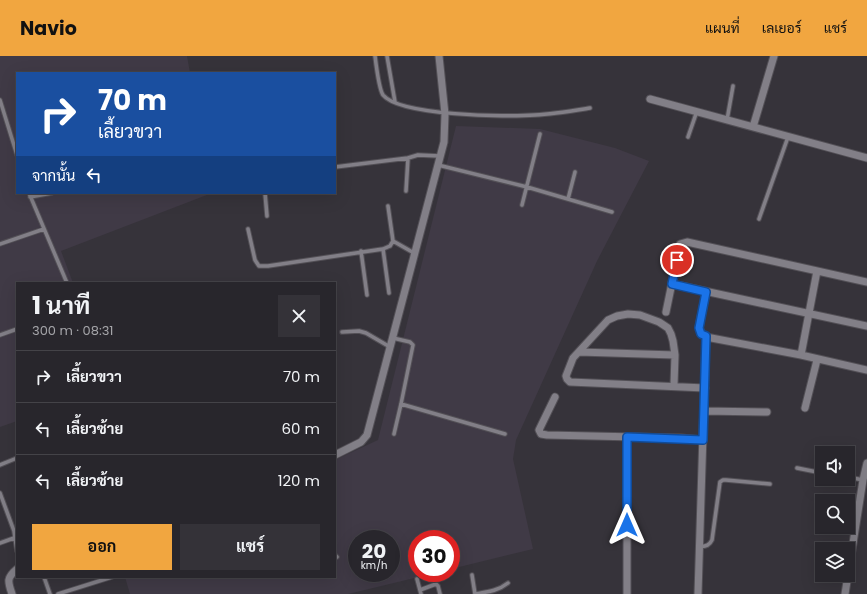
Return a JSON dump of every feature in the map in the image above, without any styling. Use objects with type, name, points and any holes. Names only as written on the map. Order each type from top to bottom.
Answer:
[{"type":"street","points":[[336,454],[361,442],[367,435],[444,142],[445,114],[439,56]]},
{"type":"street","points":[[753,127],[774,56]]},
{"type":"street","points":[[650,99],[867,158]]},
{"type":"street","points":[[666,312],[680,244],[687,242],[867,282]]},
{"type":"street","points":[[802,355],[817,271]]},
{"type":"street","points":[[672,284],[867,326]]},
{"type":"street","points":[[706,292],[699,328],[701,334],[867,370]]},
{"type":"street","points":[[674,385],[674,341],[668,328],[659,322],[640,315],[628,314],[616,316],[608,320],[573,358],[566,376],[570,382],[674,385],[705,388]]},
{"type":"street","points":[[698,594],[706,336]]},
{"type":"street","points":[[579,352],[674,355]]},
{"type":"street","points":[[805,408],[817,360]]},
{"type":"street","points":[[555,397],[541,424],[539,430],[541,434],[703,440]]},
{"type":"street","points":[[704,411],[767,412]]},
{"type":"street","points":[[627,437],[627,594]]},
{"type":"street","points":[[853,542],[867,463]]},
{"type":"street","points":[[12,594],[9,578],[16,570]]},
{"type":"street","points":[[845,594],[847,582]]},
{"type":"lane","points":[[375,56],[382,93],[387,99],[417,109],[445,114],[534,115],[590,108]]},
{"type":"lane","points":[[387,56],[395,102]]},
{"type":"lane","points":[[727,120],[733,86]]},
{"type":"lane","points":[[0,100],[16,152]]},
{"type":"lane","points":[[688,137],[697,112]]},
{"type":"lane","points":[[522,205],[540,134]]},
{"type":"lane","points":[[759,219],[788,137]]},
{"type":"lane","points":[[336,167],[408,158],[418,155],[440,156]]},
{"type":"lane","points":[[406,191],[408,158]]},
{"type":"lane","points":[[438,165],[527,187],[612,212]]},
{"type":"lane","points":[[568,199],[575,172]]},
{"type":"lane","points":[[41,194],[30,195],[67,282]]},
{"type":"lane","points":[[265,194],[268,216]]},
{"type":"lane","points":[[248,229],[255,260],[259,266],[268,266],[383,248],[390,246],[393,241],[388,206]]},
{"type":"lane","points":[[0,244],[44,229]]},
{"type":"lane","points":[[393,241],[415,254]]},
{"type":"lane","points":[[383,248],[388,293]]},
{"type":"lane","points":[[361,251],[366,295]]},
{"type":"lane","points":[[0,335],[16,329]]},
{"type":"lane","points":[[342,332],[359,331],[366,333],[390,347]]},
{"type":"lane","points":[[393,338],[410,342],[413,345],[394,434]]},
{"type":"lane","points":[[401,404],[505,434]]},
{"type":"lane","points":[[0,465],[16,458]]},
{"type":"lane","points":[[797,468],[815,471]]},
{"type":"lane","points":[[855,478],[863,480]]},
{"type":"lane","points":[[699,548],[707,546],[712,540],[720,482],[726,480],[770,484]]},
{"type":"lane","points":[[0,493],[15,530],[14,538],[16,547]]},
{"type":"lane","points":[[0,543],[14,538]]},
{"type":"lane","points":[[472,575],[475,594],[494,591],[502,588],[508,583]]},
{"type":"lane","points":[[44,578],[50,594]]},
{"type":"lane","points":[[58,594],[109,578]]},
{"type":"lane","points":[[418,582],[421,592],[436,584],[440,594]]},
{"type":"shaded area","points":[[0,56],[187,56],[190,72],[16,72],[16,194],[209,194],[61,251],[73,282],[16,282],[16,421],[0,427]]},
{"type":"shaded area","points":[[456,126],[540,129],[615,148],[649,161],[597,261],[516,440],[513,459],[533,549],[460,567],[460,530],[408,530],[408,580],[400,581],[400,530],[348,530],[348,582],[398,582],[348,594],[130,594],[125,578],[336,578],[336,460],[378,440]]},
{"type":"route","points":[[627,525],[627,437],[703,440],[706,336],[701,334],[699,328],[706,292],[672,284],[677,260]]}]
